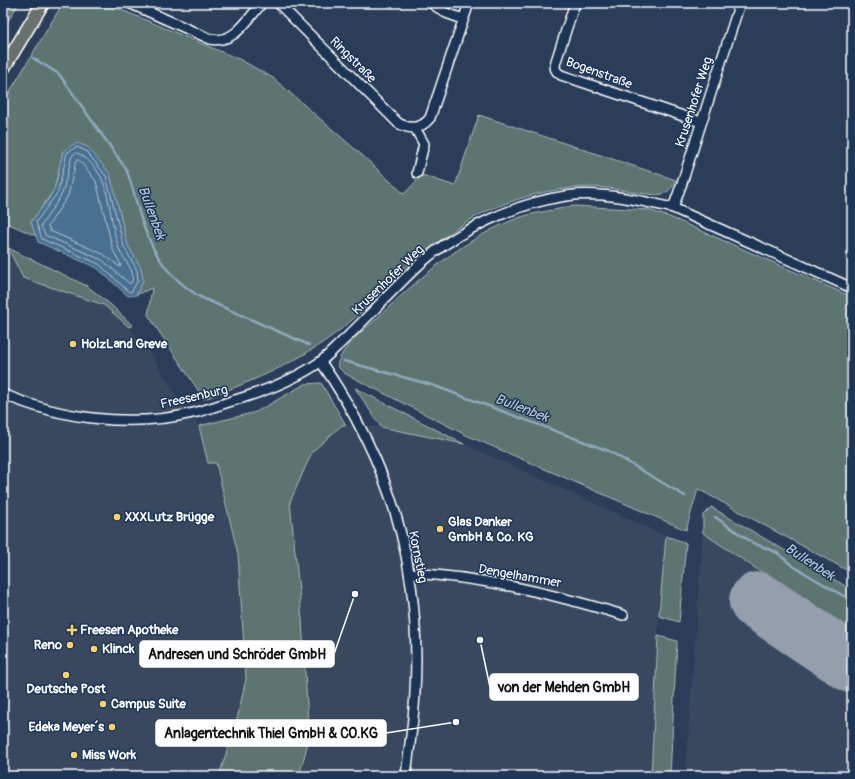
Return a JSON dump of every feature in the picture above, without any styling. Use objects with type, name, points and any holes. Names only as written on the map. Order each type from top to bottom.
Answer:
[{"type":"main road","points":[[3,69],[13,50],[43,3]]},
{"type":"street","points":[[129,3],[210,40],[220,42],[232,37],[262,3]]},
{"type":"street","name":"Ringstraße","points":[[278,3],[398,123],[403,126],[415,128]]},
{"type":"street","points":[[430,3],[446,13],[464,19]]},
{"type":"street","points":[[417,173],[424,144],[415,128],[426,124],[430,118],[469,3]]},
{"type":"street","name":"Bogenstraße","points":[[575,3],[554,67],[556,72],[701,122]]},
{"type":"street","name":"Krusenhofer Weg","points":[[673,208],[740,3]]},
{"type":"street","name":"Krusenhofer Weg","points":[[332,351],[422,262],[459,235],[496,217],[525,206],[566,196],[594,195],[641,200],[673,208],[852,288]]},
{"type":"street","name":"Freesenburg","points":[[3,394],[43,407],[86,418],[121,420],[161,418],[192,413],[255,395],[287,381],[321,362],[332,351]]},
{"type":"street","name":"Kornstieg","points":[[321,362],[360,424],[383,475],[396,514],[410,573],[416,640],[415,692],[406,776]]},
{"type":"street","name":"Dengelhammer","points":[[410,573],[504,584],[561,596],[623,615]]},
{"type":"shaded area","points":[[3,246],[8,248],[23,278],[104,305],[129,327],[150,353],[179,400],[199,426],[208,463],[216,462],[238,554],[246,679],[237,719],[219,776],[3,776]]},
{"type":"shaded area","points":[[342,425],[381,427],[464,444],[666,536],[658,636],[651,776],[299,776],[309,739],[302,620],[290,502],[312,452]]},
{"type":"shaded area","points":[[703,533],[852,633],[852,776],[685,776]]},
{"type":"green space","points":[[3,3],[19,3],[3,29]]},
{"type":"green space","points":[[63,3],[105,3],[241,60],[273,78],[363,156],[404,194],[422,175],[455,186],[479,115],[676,180],[674,185],[667,192],[657,195],[608,188],[578,187],[548,191],[519,199],[492,209],[472,219],[435,244],[353,319],[319,345],[264,375],[204,399],[148,315],[152,288],[136,295],[143,280],[141,268],[128,246],[110,174],[63,151],[54,190],[31,222],[36,236],[9,224],[3,239],[3,103]]},
{"type":"green space","points":[[574,206],[649,210],[672,218],[852,297],[852,573],[698,489],[686,530],[466,435],[344,373],[337,366],[348,345],[409,288],[460,248],[478,237],[518,218]]},
{"type":"green space","points":[[8,248],[87,286],[111,305],[133,326],[129,327],[104,305],[23,278]]},
{"type":"green space","points":[[321,383],[346,425],[342,425],[312,452],[290,502],[302,620],[309,739],[299,776],[219,776],[237,719],[246,679],[238,554],[216,463],[208,463],[199,426],[256,412],[305,384]]},
{"type":"green space","points":[[355,388],[464,444],[381,427]]},
{"type":"green space","points":[[711,507],[852,590],[852,633],[703,533],[703,515]]},
{"type":"green space","points":[[666,536],[686,543],[679,622],[659,616]]},
{"type":"green space","points":[[658,636],[677,641],[670,776],[651,776]]},
{"type":"water","points":[[77,143],[88,147],[110,174],[128,246],[141,268],[143,280],[136,295],[128,296],[97,268],[38,242],[31,222],[46,203],[53,191],[58,177],[60,163],[65,151]]},
{"type":"waterway","name":"Bullenbek","points":[[33,58],[59,74],[126,169],[148,237],[158,256],[169,272],[183,285],[200,297],[309,345]]},
{"type":"waterway","name":"Bullenbek","points":[[344,361],[432,385],[609,451],[685,496]]},
{"type":"waterway","name":"Bullenbek","points":[[715,517],[753,543],[776,552],[793,566],[852,601]]},
{"type":"runway","points":[[758,601],[852,664]]},
{"type":"place","name":"HolzLand Greve","points":[[73,344]]},
{"type":"place","name":"XXXLutz Brügge","points":[[117,517]]},
{"type":"place","name":"Glas Danker GmbH & Co. KG","points":[[440,529]]},
{"type":"place","name":"Andresen und Schröder GmbH","points":[[355,594]]},
{"type":"place","name":"Freesen Apotheke","points":[[72,630]]},
{"type":"place","name":"von der Mehden GmbH","points":[[480,640]]},
{"type":"place","name":"Reno","points":[[70,645]]},
{"type":"place","name":"Klinck","points":[[94,649]]},
{"type":"place","name":"Deutsche Post","points":[[66,675]]},
{"type":"place","name":"Campus Suite","points":[[103,704]]},
{"type":"place","name":"Anlagentechnik Thiel GmbH & CO.KG","points":[[456,722]]},
{"type":"place","name":"Edeka Meyer´s","points":[[112,727]]},
{"type":"place","name":"Miss Work","points":[[74,755]]}]
